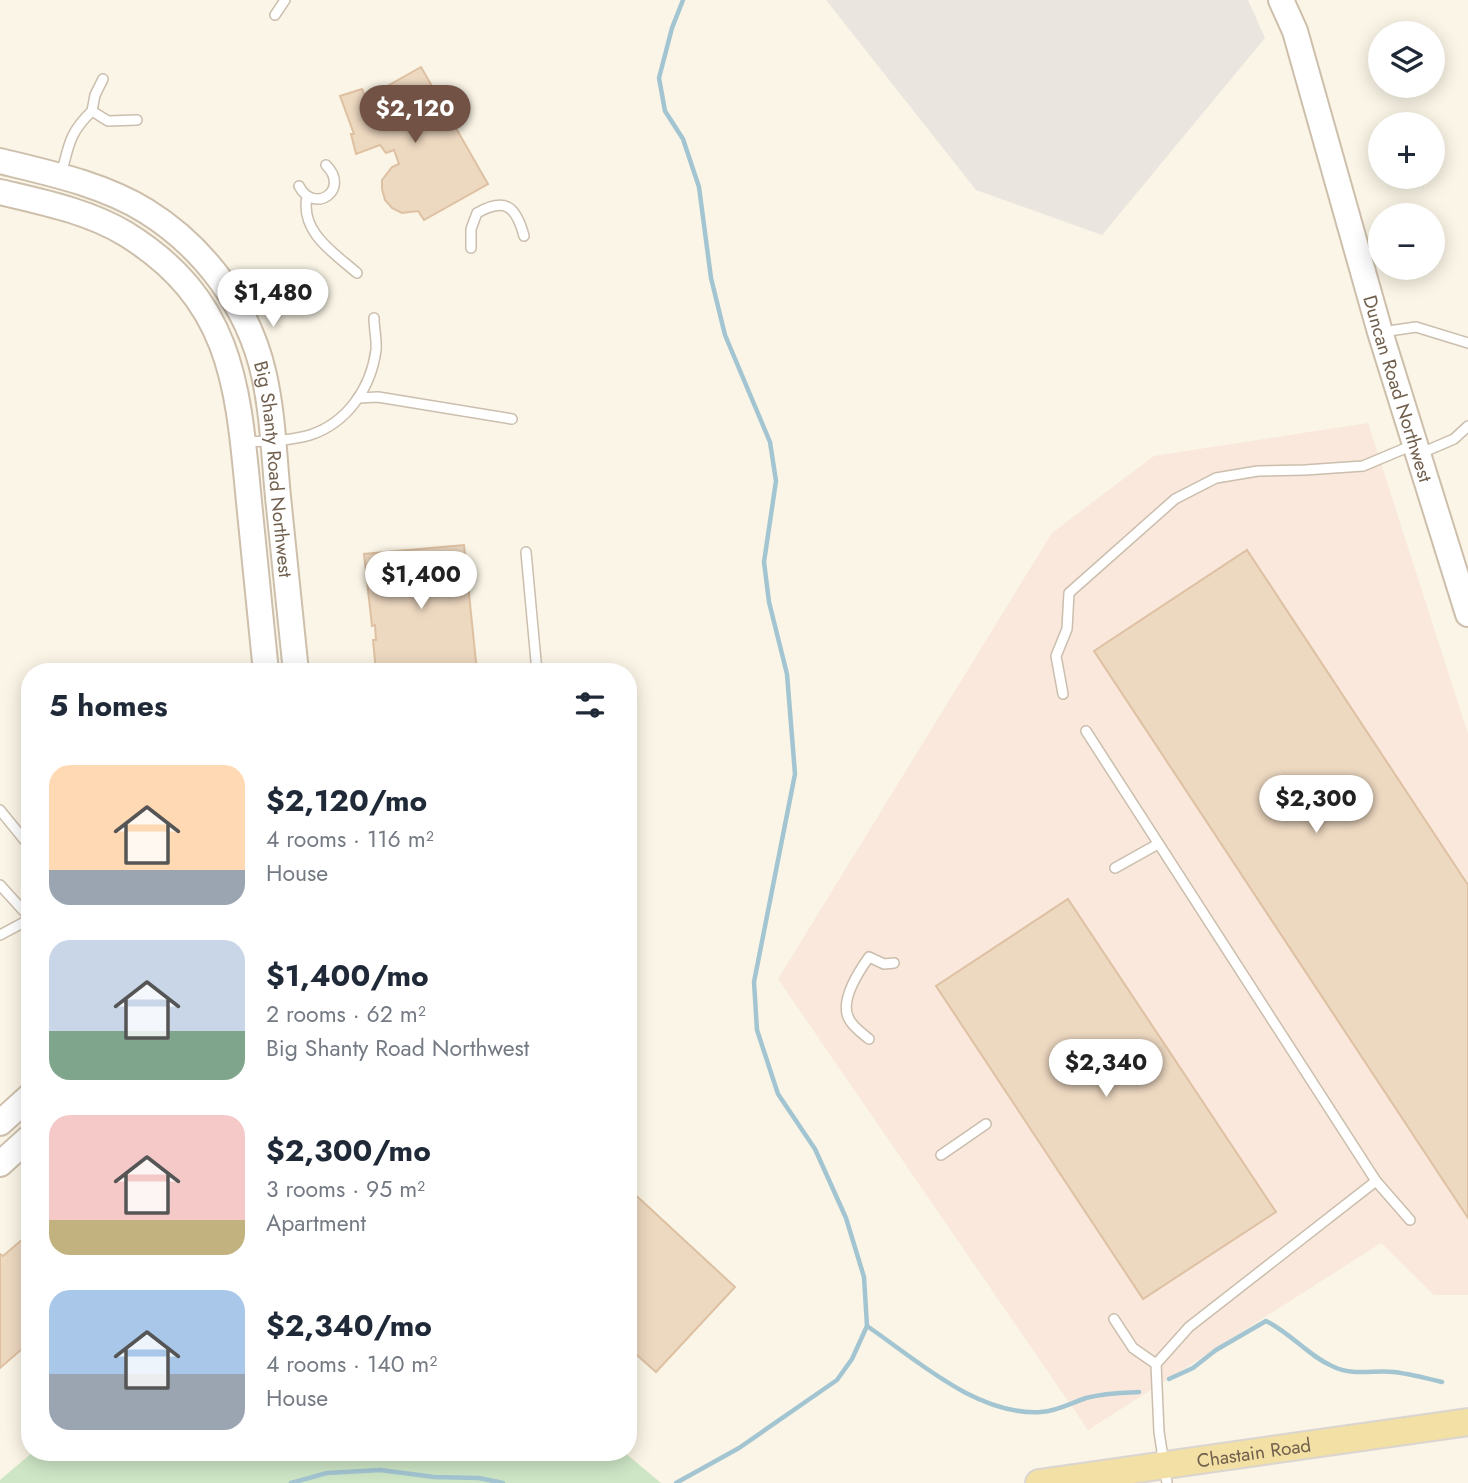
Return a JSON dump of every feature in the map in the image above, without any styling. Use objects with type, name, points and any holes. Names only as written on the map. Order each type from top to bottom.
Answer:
[{"type":"main road","name":"Chastain Road","points":[[1039,1483],[1166,1474],[1468,1422]]},
{"type":"street","name":"Duncan Road Northwest","points":[[1281,0],[1294,31],[1380,332],[1468,614]]},
{"type":"street","name":"Big Shanty Road Northwest","points":[[0,161],[61,177],[120,197],[144,209],[195,249],[236,304],[256,347],[269,400],[295,663]]},
{"type":"street","name":"Big Shanty Road Northwest","points":[[0,192],[64,208],[124,233],[168,265],[205,311],[220,338],[237,392],[265,663]]},
{"type":"street","points":[[0,1123],[21,1104]]},
{"type":"street","points":[[0,1164],[21,1145]]},
{"type":"lane","points":[[275,15],[285,0]]},
{"type":"lane","points":[[61,177],[71,135],[92,111],[94,95],[103,79]]},
{"type":"lane","points":[[92,111],[108,121],[137,120]]},
{"type":"lane","points":[[299,186],[307,197],[315,200],[323,198],[334,187],[335,179],[326,165]]},
{"type":"lane","points":[[307,197],[305,207],[313,232],[357,273]]},
{"type":"lane","points":[[471,248],[471,229],[477,213],[492,205],[508,207],[519,216],[524,236]]},
{"type":"lane","points":[[244,442],[297,438],[320,430],[340,418],[358,398],[370,377],[376,347],[373,318]]},
{"type":"lane","points":[[1380,332],[1416,327],[1468,343]]},
{"type":"lane","points":[[358,398],[378,397],[512,419]]},
{"type":"lane","points":[[1063,694],[1056,656],[1067,629],[1069,593],[1175,499],[1216,478],[1258,471],[1363,466],[1454,439],[1468,426]]},
{"type":"lane","points":[[526,552],[536,663]]},
{"type":"lane","points":[[1086,731],[1376,1181],[1410,1220]]},
{"type":"lane","points":[[0,810],[21,836]]},
{"type":"lane","points":[[1115,868],[1158,844]]},
{"type":"lane","points":[[0,885],[21,908]]},
{"type":"lane","points":[[0,934],[21,923]]},
{"type":"lane","points":[[869,1040],[848,1019],[846,1005],[851,989],[869,957],[884,964],[894,963]]},
{"type":"lane","points":[[941,1155],[986,1124]]},
{"type":"lane","points":[[1166,1474],[1159,1432],[1156,1364],[1189,1327],[1376,1181]]},
{"type":"lane","points":[[1114,1319],[1133,1348],[1156,1364]]},
{"type":"shaded area","points":[[826,0],[1248,0],[1265,38],[1102,235],[976,190]]},
{"type":"shaded area","points":[[1368,423],[1468,734],[1468,1295],[1434,1295],[1381,1243],[1088,1430],[778,979],[1052,533],[1154,456]]},
{"type":"green space","points":[[22,1461],[635,1461],[661,1483],[0,1483],[0,1480]]},
{"type":"building","points":[[421,67],[488,184],[424,220],[418,211],[402,213],[392,208],[385,200],[382,180],[392,167],[399,164],[394,150],[386,153],[380,145],[356,154],[351,134],[354,134],[340,96],[362,89],[366,98]]},
{"type":"building","points":[[464,545],[476,663],[375,663],[375,625],[372,626],[364,554]]},
{"type":"building","points":[[1247,550],[1468,885],[1468,1218],[1094,651]]},
{"type":"building","points":[[1068,899],[1276,1212],[1143,1299],[936,986]]},
{"type":"building","points":[[637,1196],[735,1287],[656,1372],[637,1355]]},
{"type":"building","points":[[21,1241],[21,1350],[0,1368],[0,1254],[3,1256]]},
{"type":"waterway","points":[[676,1483],[739,1448],[837,1380],[852,1359],[867,1326],[864,1277],[846,1218],[815,1149],[778,1094],[757,1030],[754,982],[795,774],[787,674],[769,602],[764,562],[776,481],[770,442],[725,335],[711,278],[699,187],[683,139],[665,111],[659,78],[672,28],[683,0]]},
{"type":"waterway","points":[[1169,1379],[1193,1368],[1216,1350],[1266,1321],[1316,1357],[1341,1370],[1394,1372],[1442,1382]]},
{"type":"waterway","points":[[867,1326],[927,1369],[971,1396],[1017,1411],[1041,1412],[1093,1396],[1139,1392]]},
{"type":"waterway","points":[[291,1483],[327,1473],[380,1470],[434,1477],[479,1478],[503,1483]]}]
